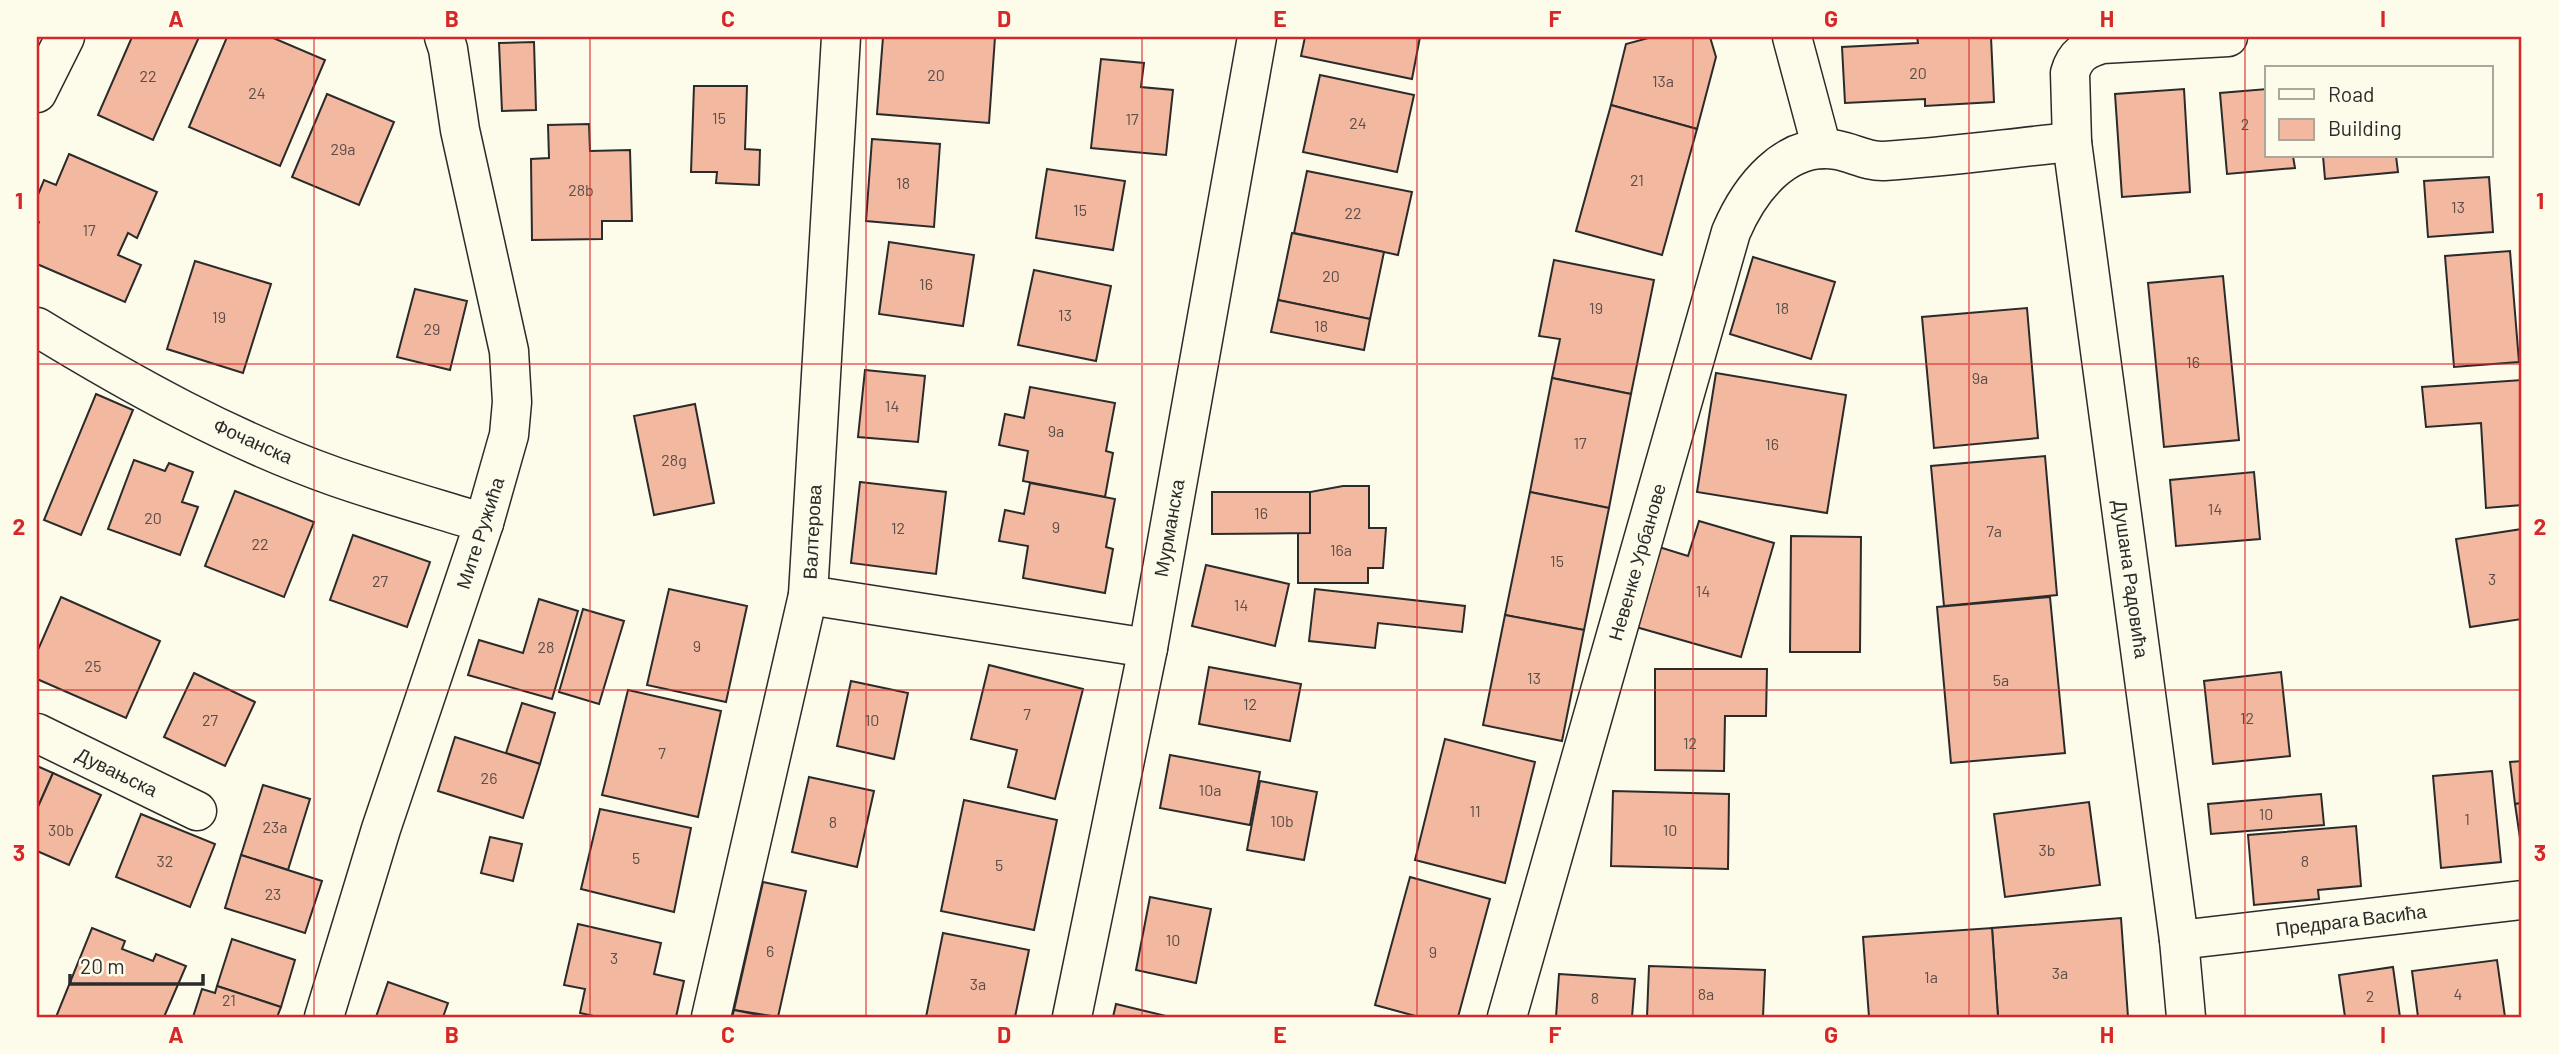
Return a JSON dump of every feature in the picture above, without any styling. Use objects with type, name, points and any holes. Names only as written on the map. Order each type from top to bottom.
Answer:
[{"type":"street","points":[[37,93],[65,37]]},
{"type":"street","name":"Мите Ружића","points":[[324,1017],[381,829],[484,523],[509,435],[509,351],[460,130],[444,37]]},
{"type":"street","name":"Валтерова","points":[[711,1017],[808,595],[841,37]]},
{"type":"street","name":"Мурманска","points":[[1072,1017],[1148,648],[1257,37]]},
{"type":"street","points":[[1791,37],[1822,149],[1882,161],[2072,142]]},
{"type":"street","name":"Душана Радовића","points":[[2186,1017],[2179,940],[2072,142],[2070,73],[2080,54],[2088,48],[2102,44],[2228,37]]},
{"type":"street","name":"Невенке Урбанове","points":[[1507,1017],[1731,232],[1740,212],[1767,175],[1790,159],[1822,149]]},
{"type":"street","name":"Фочанска","points":[[37,327],[112,373],[270,451],[335,477],[484,523]]},
{"type":"street","points":[[808,595],[1148,648]]},
{"type":"street","name":"Дувањска","points":[[37,733],[197,811]]},
{"type":"street","name":"Предрага Васића","points":[[2179,940],[2522,900]]},
{"type":"building","points":[[132,37],[199,37],[153,140],[98,115]]},
{"type":"building","points":[[227,37],[271,37],[325,60],[280,166],[189,127]]},
{"type":"building","points":[[883,37],[995,37],[989,123],[877,114]]},
{"type":"building","points":[[1305,37],[1420,37],[1412,79],[1301,56]]},
{"type":"building","points":[[1652,37],[1710,37],[1716,57],[1697,129],[1611,105],[1626,44]]},
{"type":"building","points":[[1917,37],[1991,37],[1994,102],[1925,106],[1925,99],[1845,103],[1842,47],[1918,43]]},
{"type":"building","points":[[534,42],[536,110],[502,111],[499,43]]},
{"type":"building","points":[[1101,59],[1144,63],[1141,87],[1173,90],[1166,155],[1091,148]]},
{"type":"building","points":[[1320,75],[1414,95],[1397,172],[1303,152]]},
{"type":"building","points":[[694,86],[747,86],[745,149],[760,150],[759,185],[716,183],[717,172],[691,172]]},
{"type":"building","points":[[2184,89],[2190,192],[2122,197],[2115,94]]},
{"type":"building","points":[[2265,89],[2265,158],[2293,158],[2295,168],[2227,174],[2220,93]]},
{"type":"building","points":[[327,94],[394,122],[359,205],[292,177]]},
{"type":"building","points":[[1611,105],[1697,129],[1662,255],[1576,231]]},
{"type":"building","points":[[589,124],[590,151],[630,150],[632,221],[602,221],[602,239],[532,240],[531,159],[549,158],[548,125]]},
{"type":"building","points":[[872,139],[940,144],[934,227],[866,221]]},
{"type":"building","points":[[69,154],[157,192],[137,238],[128,233],[118,255],[141,265],[125,302],[37,264],[37,197],[44,180],[56,185]]},
{"type":"building","points":[[2323,158],[2396,158],[2398,172],[2325,179]]},
{"type":"building","points":[[1047,169],[1125,181],[1113,250],[1036,238]]},
{"type":"building","points":[[1307,171],[1412,192],[1398,255],[1294,233]]},
{"type":"building","points":[[2489,177],[2493,232],[2428,237],[2424,181]]},
{"type":"building","points":[[1292,233],[1384,252],[1370,319],[1278,300]]},
{"type":"building","points":[[889,242],[974,255],[963,326],[879,314]]},
{"type":"building","points":[[2510,251],[2519,362],[2454,367],[2445,256]]},
{"type":"building","points":[[1753,257],[1835,282],[1811,359],[1730,334]]},
{"type":"building","points":[[1554,260],[1654,280],[1631,394],[1552,378],[1560,339],[1539,336]]},
{"type":"building","points":[[195,261],[271,284],[243,373],[167,349]]},
{"type":"building","points":[[1034,270],[1111,286],[1096,361],[1018,345]]},
{"type":"building","points":[[2223,276],[2239,440],[2164,447],[2148,283]]},
{"type":"building","points":[[415,289],[467,301],[450,370],[397,357]]},
{"type":"building","points":[[1278,300],[1370,319],[1364,350],[1271,332]]},
{"type":"building","points":[[2027,308],[2038,438],[1934,448],[1922,317]]},
{"type":"building","points":[[865,370],[925,376],[918,442],[858,437]]},
{"type":"building","points":[[1716,373],[1846,395],[1827,513],[1697,492]]},
{"type":"building","points":[[1552,378],[1631,394],[1609,508],[1530,492]]},
{"type":"building","points":[[2522,380],[2522,505],[2486,508],[2481,423],[2426,427],[2422,387]]},
{"type":"building","points":[[1030,387],[1115,403],[1106,451],[1113,453],[1105,497],[1023,481],[1028,451],[999,445],[1005,414],[1024,418]]},
{"type":"building","points":[[96,394],[133,410],[81,535],[44,520]]},
{"type":"building","points":[[695,404],[714,503],[654,515],[634,416]]},
{"type":"building","points":[[2045,456],[2057,595],[1944,606],[1931,466]]},
{"type":"building","points":[[134,460],[165,471],[169,463],[193,472],[182,502],[198,507],[180,555],[108,529]]},
{"type":"building","points":[[2254,472],[2260,539],[2176,546],[2170,480]]},
{"type":"building","points":[[860,482],[946,492],[936,574],[851,563]]},
{"type":"building","points":[[1030,483],[1115,499],[1106,547],[1113,549],[1105,593],[1023,578],[1028,546],[999,541],[1005,510],[1024,514]]},
{"type":"building","points":[[1343,486],[1369,486],[1369,528],[1386,528],[1383,568],[1368,568],[1368,583],[1298,583],[1298,533],[1310,533],[1310,492]]},
{"type":"building","points":[[235,491],[314,522],[284,597],[205,566]]},
{"type":"building","points":[[1212,492],[1310,492],[1310,533],[1212,534]]},
{"type":"building","points":[[1530,492],[1609,508],[1584,630],[1505,615]]},
{"type":"building","points":[[1699,521],[1774,543],[1741,657],[1636,627],[1659,547],[1688,556]]},
{"type":"building","points":[[2522,529],[2522,619],[2470,627],[2456,539]]},
{"type":"building","points":[[353,535],[430,562],[407,627],[330,600]]},
{"type":"building","points":[[1791,536],[1861,537],[1860,652],[1790,652]]},
{"type":"building","points":[[1206,565],[1289,584],[1275,646],[1192,626]]},
{"type":"building","points":[[669,589],[747,606],[726,702],[647,685]]},
{"type":"building","points":[[1315,589],[1465,606],[1462,632],[1378,623],[1375,648],[1309,641]]},
{"type":"building","points":[[61,597],[160,641],[126,718],[37,679],[37,652]]},
{"type":"building","points":[[2050,597],[2065,753],[1951,763],[1937,607]]},
{"type":"building","points":[[539,599],[578,611],[552,699],[468,675],[479,640],[523,653]]},
{"type":"building","points":[[583,609],[624,621],[599,704],[559,692]]},
{"type":"building","points":[[1505,615],[1584,630],[1562,741],[1483,725]]},
{"type":"building","points":[[989,665],[1083,689],[1055,799],[1008,787],[1017,750],[971,739]]},
{"type":"building","points":[[1209,667],[1301,684],[1290,741],[1199,724]]},
{"type":"building","points":[[1655,669],[1767,669],[1766,716],[1725,716],[1724,771],[1655,770]]},
{"type":"building","points":[[2281,672],[2290,756],[2213,764],[2204,681]]},
{"type":"building","points":[[194,673],[255,702],[225,766],[164,737]]},
{"type":"building","points":[[851,681],[908,693],[894,759],[837,746]]},
{"type":"building","points":[[628,690],[721,711],[698,817],[602,795]]},
{"type":"building","points":[[522,703],[555,713],[540,764],[506,753]]},
{"type":"building","points":[[455,737],[540,764],[523,818],[438,791]]},
{"type":"building","points":[[1445,739],[1535,762],[1505,883],[1415,860]]},
{"type":"building","points":[[1170,755],[1260,772],[1250,825],[1160,808]]},
{"type":"building","points":[[2522,761],[2522,803],[2515,804],[2510,762]]},
{"type":"building","points":[[37,766],[53,773],[37,809]]},
{"type":"building","points":[[2492,771],[2501,862],[2441,868],[2433,776]]},
{"type":"building","points":[[53,773],[101,795],[69,865],[37,851],[37,809]]},
{"type":"building","points":[[809,777],[874,791],[857,867],[792,852]]},
{"type":"building","points":[[1260,781],[1317,792],[1304,860],[1247,850]]},
{"type":"building","points":[[263,785],[310,799],[288,870],[241,855]]},
{"type":"building","points":[[1613,791],[1729,794],[1728,869],[1611,866]]},
{"type":"building","points":[[2321,794],[2324,825],[2211,834],[2208,804]]},
{"type":"building","points":[[964,800],[1057,820],[1034,930],[941,911]]},
{"type":"building","points":[[2089,802],[2100,885],[2005,897],[1994,814]]},
{"type":"building","points":[[2522,803],[2522,845],[2521,845],[2515,804]]},
{"type":"building","points":[[600,809],[691,828],[674,912],[581,889]]},
{"type":"building","points":[[141,814],[215,844],[190,907],[116,877]]},
{"type":"building","points":[[2356,826],[2361,886],[2318,890],[2319,899],[2254,905],[2248,835]]},
{"type":"building","points":[[490,837],[522,844],[513,881],[481,873]]},
{"type":"building","points":[[241,855],[322,881],[305,933],[225,908]]},
{"type":"building","points":[[1410,877],[1490,899],[1458,1017],[1419,1017],[1375,1005]]},
{"type":"building","points":[[763,882],[806,891],[778,1017],[734,1010]]},
{"type":"building","points":[[1150,897],[1211,909],[1196,983],[1136,970]]},
{"type":"building","points":[[2121,918],[2128,1017],[1998,1017],[1992,928]]},
{"type":"building","points":[[578,924],[661,943],[654,974],[684,981],[676,1017],[598,1017],[580,1013],[585,989],[564,985]]},
{"type":"building","points":[[92,928],[125,941],[122,949],[153,961],[156,954],[186,966],[164,1017],[56,1017]]},
{"type":"building","points":[[1992,928],[1998,1017],[1869,1017],[1863,937]]},
{"type":"building","points":[[943,933],[1029,950],[1015,1017],[926,1017]]},
{"type":"building","points":[[232,939],[295,960],[281,1007],[217,986]]},
{"type":"building","points":[[2497,960],[2505,1017],[2418,1017],[2412,971]]},
{"type":"building","points":[[1649,966],[1765,970],[1763,1017],[1647,1017]]},
{"type":"building","points":[[2393,967],[2400,1017],[2345,1017],[2339,975]]},
{"type":"building","points":[[1559,974],[1635,979],[1632,1017],[1556,1017]]},
{"type":"building","points":[[388,982],[448,1003],[443,1017],[376,1017]]},
{"type":"building","points":[[217,986],[281,1007],[277,1017],[193,1017],[202,989],[215,993]]},
{"type":"building","points":[[1116,1004],[1170,1017],[1113,1017]]},
{"type":"building","points":[[734,1010],[769,1017],[732,1017]]}]
